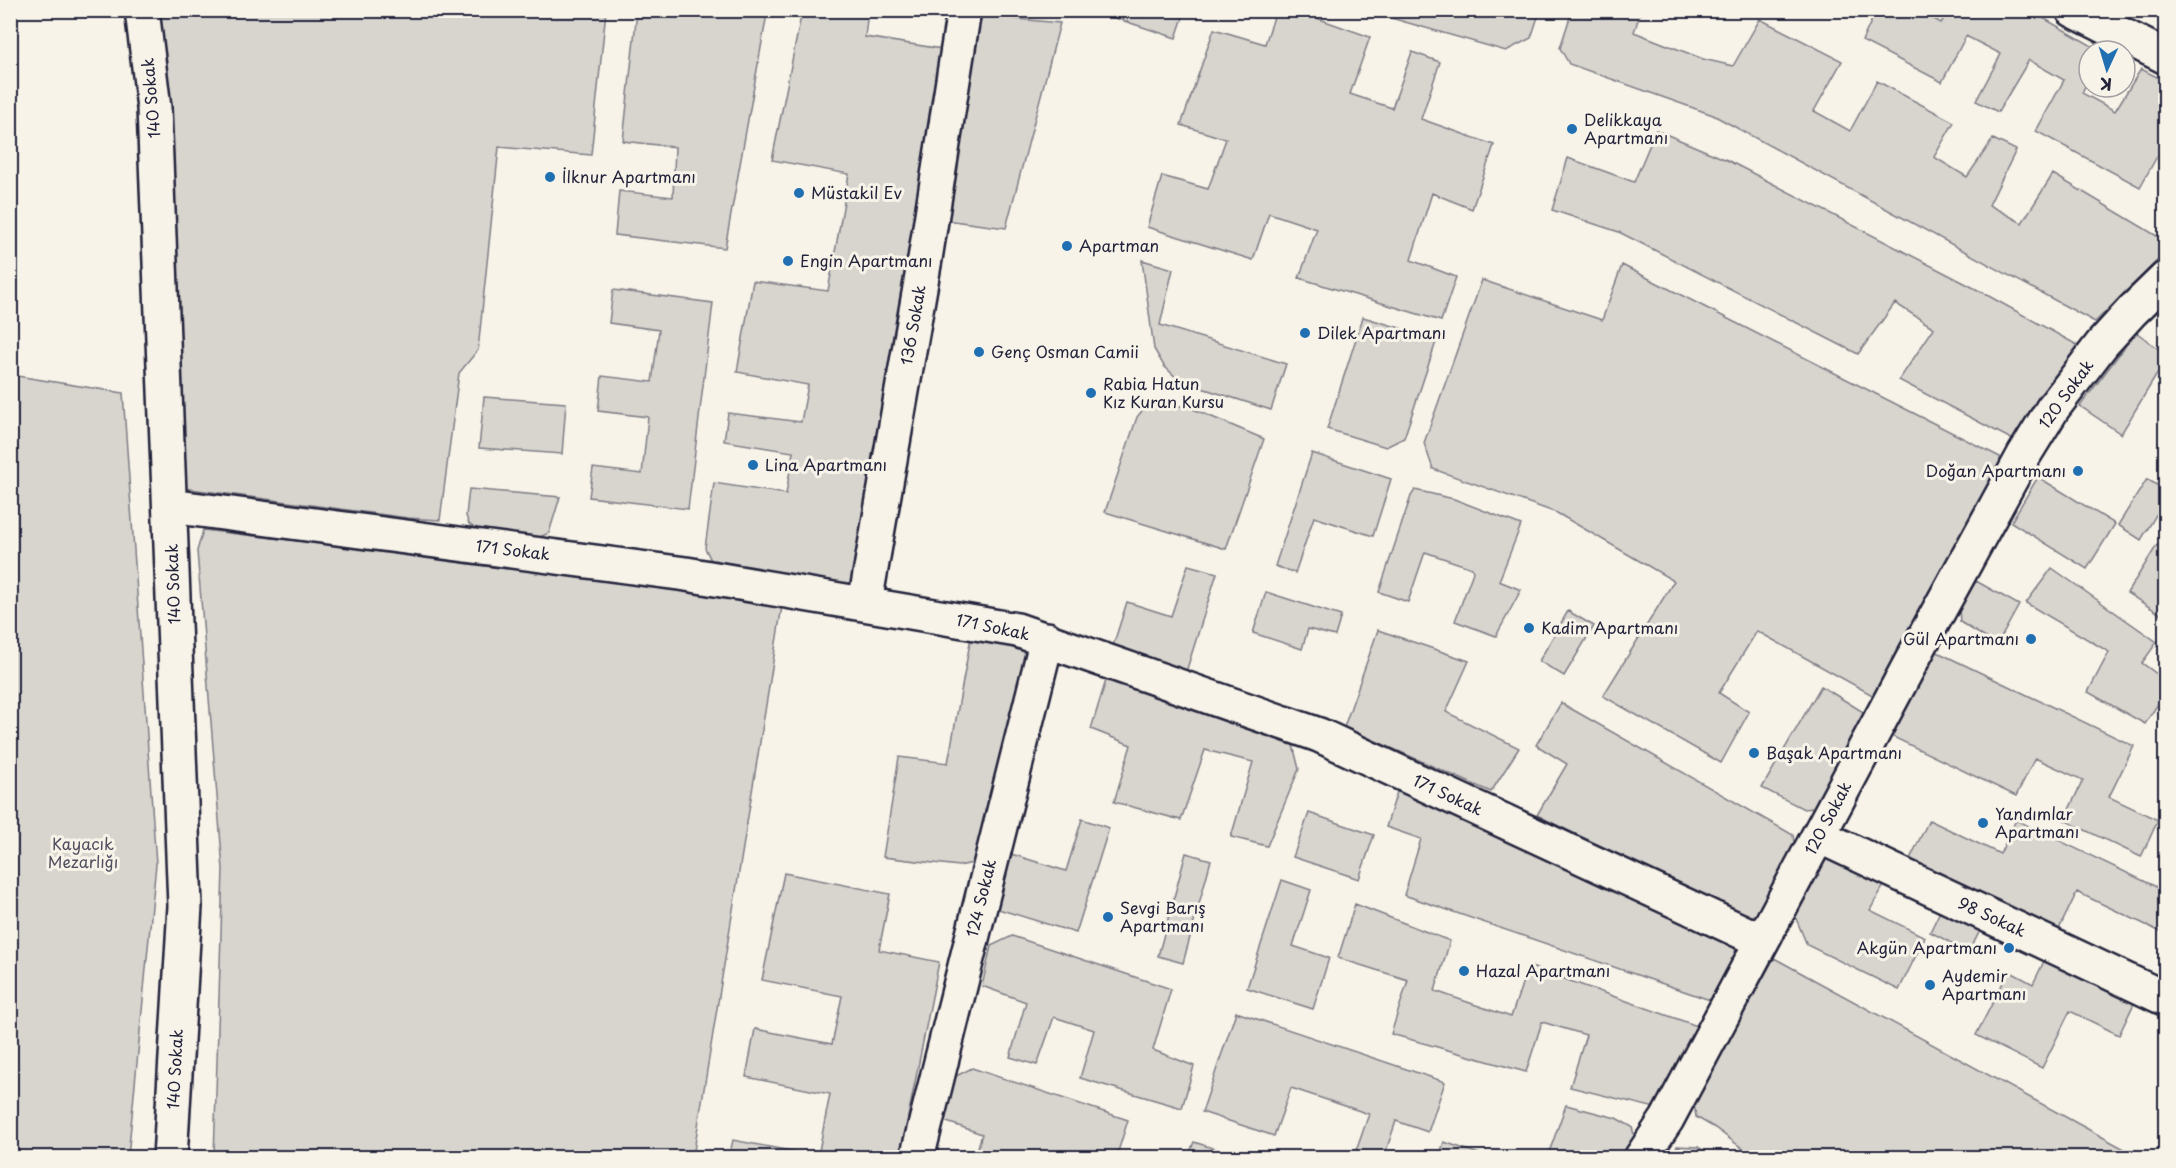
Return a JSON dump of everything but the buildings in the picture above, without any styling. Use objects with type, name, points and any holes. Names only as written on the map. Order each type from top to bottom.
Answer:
[{"type":"street","name":"140 Sokak","points":[[142,10],[154,108],[185,906],[171,1158]]},
{"type":"street","name":"136 Sokak","points":[[865,603],[925,260],[964,10]]},
{"type":"street","points":[[2073,10],[2166,57]]},
{"type":"street","name":"120 Sokak","points":[[1641,1158],[1667,1119],[1988,519],[2047,417],[2102,344],[2166,278]]},
{"type":"street","name":"171 Sokak","points":[[170,506],[570,557],[865,603],[1017,630],[1319,735],[1762,941]]},
{"type":"street","name":"124 Sokak","points":[[917,1158],[1047,639]]},
{"type":"street","name":"98 Sokak","points":[[1819,836],[2166,999]]},
{"type":"green space","points":[[746,10],[767,14],[725,248],[615,235],[619,191],[673,197],[675,147],[623,141],[637,11]]},
{"type":"green space","points":[[1171,10],[1184,14],[1176,38],[1094,11]]},
{"type":"green space","points":[[1394,10],[1540,11],[1531,38],[1506,51],[1391,18]]},
{"type":"green space","points":[[158,11],[606,11],[591,155],[499,147],[478,350],[459,373],[440,520],[408,518],[183,488]]},
{"type":"green space","points":[[802,11],[868,11],[865,37],[942,49],[914,249],[852,589],[723,571],[712,562],[705,548],[714,483],[786,494],[793,452],[724,441],[728,413],[801,422],[808,385],[737,372],[753,281],[828,291],[849,174],[772,160]]},
{"type":"green space","points":[[1276,11],[1297,11],[1370,37],[1350,94],[1392,108],[1412,52],[1440,62],[1421,119],[1494,145],[1472,209],[1432,193],[1411,260],[1456,277],[1441,321],[1299,278],[1317,229],[1269,213],[1253,260],[1147,227],[1162,176],[1208,189],[1226,139],[1181,125],[1214,29],[1265,44]]},
{"type":"green space","points":[[1572,11],[1641,11],[1634,32],[1703,59],[1733,66],[1760,19],[1842,61],[1814,111],[1850,131],[1877,81],[1954,122],[1934,157],[1967,177],[1993,139],[2016,150],[1989,205],[2022,223],[2053,174],[2162,239],[2165,253],[2095,322],[1713,115],[1569,64],[1560,48]]},
{"type":"green space","points":[[1876,11],[1920,11],[1941,23],[1949,11],[2031,11],[2080,39],[2077,39],[2077,99],[2093,99],[2115,111],[2122,99],[2137,99],[2137,75],[2141,69],[2165,81],[2165,142],[2140,187],[2036,131],[2064,80],[2029,60],[1998,112],[1976,101],[2001,54],[1966,36],[1942,82],[1862,41]]},
{"type":"green space","points":[[975,15],[1060,23],[1006,228],[945,220]]},
{"type":"green space","points":[[1656,130],[1727,160],[1976,289],[2079,346],[2015,441],[1899,380],[1934,328],[1895,303],[1858,354],[1619,232],[1552,210],[1568,158],[1634,182]]},
{"type":"green space","points":[[1142,260],[1173,269],[1160,325],[1286,364],[1271,410],[1180,381],[1164,366],[1154,349]]},
{"type":"green space","points":[[1622,265],[2000,457],[2000,471],[1874,696],[1757,631],[1719,693],[1749,712],[1721,763],[1603,696],[1674,581],[1557,513],[1433,469],[1424,443],[1482,280],[1602,320]]},
{"type":"green space","points":[[613,290],[713,303],[688,509],[589,497],[593,468],[642,474],[648,417],[598,411],[602,376],[652,382],[659,330],[609,323]]},
{"type":"green space","points":[[1363,317],[1437,339],[1404,438],[1386,447],[1327,429]]},
{"type":"green space","points":[[2136,332],[2165,354],[2165,361],[2121,434],[2080,406]]},
{"type":"green space","name":"Kayacık Mezarlığı","points":[[11,375],[123,393],[156,864],[128,1157],[11,1157]]},
{"type":"green space","points":[[484,397],[566,403],[562,454],[479,448]]},
{"type":"green space","points":[[1186,406],[1264,439],[1226,549],[1105,512],[1137,417],[1145,407]]},
{"type":"green space","points":[[1312,453],[1391,479],[1373,536],[1314,517],[1295,573],[1275,566]]},
{"type":"green space","points":[[2038,477],[2115,524],[2087,569],[2011,522]]},
{"type":"green space","points":[[2147,479],[2165,490],[2165,500],[2141,540],[2118,525]]},
{"type":"green space","points":[[469,489],[560,497],[549,533],[535,539],[479,532],[469,524],[466,516]]},
{"type":"green space","points":[[1415,490],[1454,499],[1521,525],[1499,581],[1521,590],[1496,636],[1455,621],[1473,572],[1472,568],[1425,552],[1408,602],[1379,592]]},
{"type":"green space","points":[[203,530],[668,584],[782,606],[693,1157],[214,1157],[223,869],[197,551]]},
{"type":"green space","points":[[2157,545],[2165,551],[2165,617],[2127,593]]},
{"type":"green space","points":[[1188,565],[1217,573],[1186,672],[1112,649],[1127,602],[1171,616]]},
{"type":"green space","points":[[2052,568],[2157,642],[2142,663],[2165,680],[2165,693],[2145,724],[2088,692],[2109,652],[2026,603]]},
{"type":"green space","points":[[1976,581],[2019,605],[1997,645],[1960,622],[1959,609]]},
{"type":"green space","points":[[1266,592],[1341,616],[1335,636],[1308,629],[1302,649],[1253,633]]},
{"type":"green space","points":[[1568,611],[1594,626],[1564,676],[1539,661]]},
{"type":"green space","points":[[1378,630],[1469,661],[1446,712],[1519,748],[1491,792],[1344,727]]},
{"type":"green space","points":[[971,637],[1014,639],[1032,653],[977,862],[959,866],[883,857],[899,757],[948,763]]},
{"type":"green space","points":[[1931,649],[2134,746],[2109,797],[2158,820],[2141,857],[2064,820],[2083,780],[2035,758],[2016,796],[1889,735]]},
{"type":"green space","points":[[1107,677],[1291,737],[1299,769],[1267,846],[1231,837],[1253,762],[1205,750],[1181,820],[1114,802],[1131,745],[1091,729]]},
{"type":"green space","points":[[1821,686],[1868,715],[1813,808],[1804,809],[1762,788]]},
{"type":"green space","points":[[1561,703],[1793,835],[1796,856],[1763,913],[1741,919],[1537,815],[1567,764],[1536,745]]},
{"type":"green space","points":[[1400,782],[1732,941],[1739,961],[1713,1001],[1404,895],[1421,839],[1386,827]]},
{"type":"green space","points":[[1309,813],[1374,835],[1359,879],[1293,857]]},
{"type":"green space","points":[[1082,819],[1109,828],[1076,933],[995,908],[1011,854],[1066,871]]},
{"type":"green space","points":[[1929,820],[2000,854],[2016,820],[2165,891],[2165,934],[2077,892],[2059,929],[1910,859]]},
{"type":"green space","points":[[1186,853],[1211,860],[1183,963],[1158,956]]},
{"type":"green space","points":[[1828,854],[1887,880],[1870,910],[1925,937],[1899,990],[1807,945],[1795,916]]},
{"type":"green space","points":[[784,873],[890,894],[879,950],[939,962],[900,1157],[729,1157],[733,1140],[818,1156],[830,1094],[746,1077],[755,1029],[832,1044],[842,996],[762,980]]},
{"type":"green space","points":[[1282,880],[1311,890],[1293,946],[1329,958],[1313,1009],[1247,988]]},
{"type":"green space","points":[[1945,901],[1985,921],[1969,952],[1930,932]]},
{"type":"green space","points":[[1355,904],[1450,941],[1435,991],[1511,1017],[1528,966],[1700,1027],[1659,1109],[1570,1087],[1586,1035],[1542,1022],[1526,1072],[1391,1034],[1408,980],[1338,958]]},
{"type":"green space","points":[[1012,936],[1171,989],[1153,1050],[1194,1066],[1182,1108],[1080,1078],[1094,1030],[1054,1017],[1037,1065],[1010,1057],[1026,1002],[982,986],[991,946]]},
{"type":"green space","points":[[2048,953],[2137,997],[2119,1035],[2070,1011],[2042,1068],[1976,1035],[2009,971],[2033,984]]},
{"type":"green space","points":[[1774,958],[2139,1157],[1754,1157],[1696,1117],[1694,1103]]},
{"type":"green space","points":[[1236,1012],[1445,1082],[1428,1132],[1396,1121],[1384,1157],[1354,1157],[1369,1114],[1291,1088],[1274,1136],[1202,1112]]},
{"type":"green space","points":[[972,1068],[1128,1120],[1116,1158],[1054,1157],[1039,1153],[1038,1157],[975,1157],[982,1134],[941,1120],[952,1078]]},
{"type":"green space","points":[[1566,1105],[1616,1118],[1632,1127],[1636,1142],[1626,1157],[1547,1158]]},
{"type":"green space","points":[[1194,1142],[1240,1157],[1188,1157]]},
{"type":"green space","points":[[1444,1142],[1488,1157],[1439,1157]]},
{"type":"green space","points":[[1677,1146],[1698,1147],[1715,1157],[1671,1157]]},
{"type":"place","name":"Delikkaya Apartmanı","points":[[1572,129]]},
{"type":"place","name":"İlknur Apartmanı","points":[[550,177]]},
{"type":"place","name":"Müstakil Ev","points":[[799,193]]},
{"type":"place","name":"Apartman","points":[[1067,246]]},
{"type":"place","name":"Engin Apartmanı","points":[[788,261]]},
{"type":"place","name":"Dilek Apartmanı","points":[[1305,333]]},
{"type":"place","name":"Genç Osman Camii","points":[[979,352]]},
{"type":"place","name":"Rabia Hatun Kız Kuran Kursu","points":[[1091,393]]},
{"type":"place","name":"Lina Apartmanı","points":[[753,465]]},
{"type":"place","name":"Doğan Apartmanı","points":[[2078,471]]},
{"type":"place","name":"Kadim Apartmanı","points":[[1529,628]]},
{"type":"place","name":"Gül Apartmanı","points":[[2031,639]]},
{"type":"place","name":"Başak Apartmanı","points":[[1754,753]]},
{"type":"place","name":"Yandımlar Apartmanı","points":[[1983,823]]},
{"type":"place","name":"Sevgi Barış Apartmanı","points":[[1108,917]]},
{"type":"place","name":"Akgün Apartmanı","points":[[2009,948]]},
{"type":"place","name":"Hazal Apartmanı","points":[[1464,971]]},
{"type":"place","name":"Aydemir Apartmanı","points":[[1930,985]]}]
